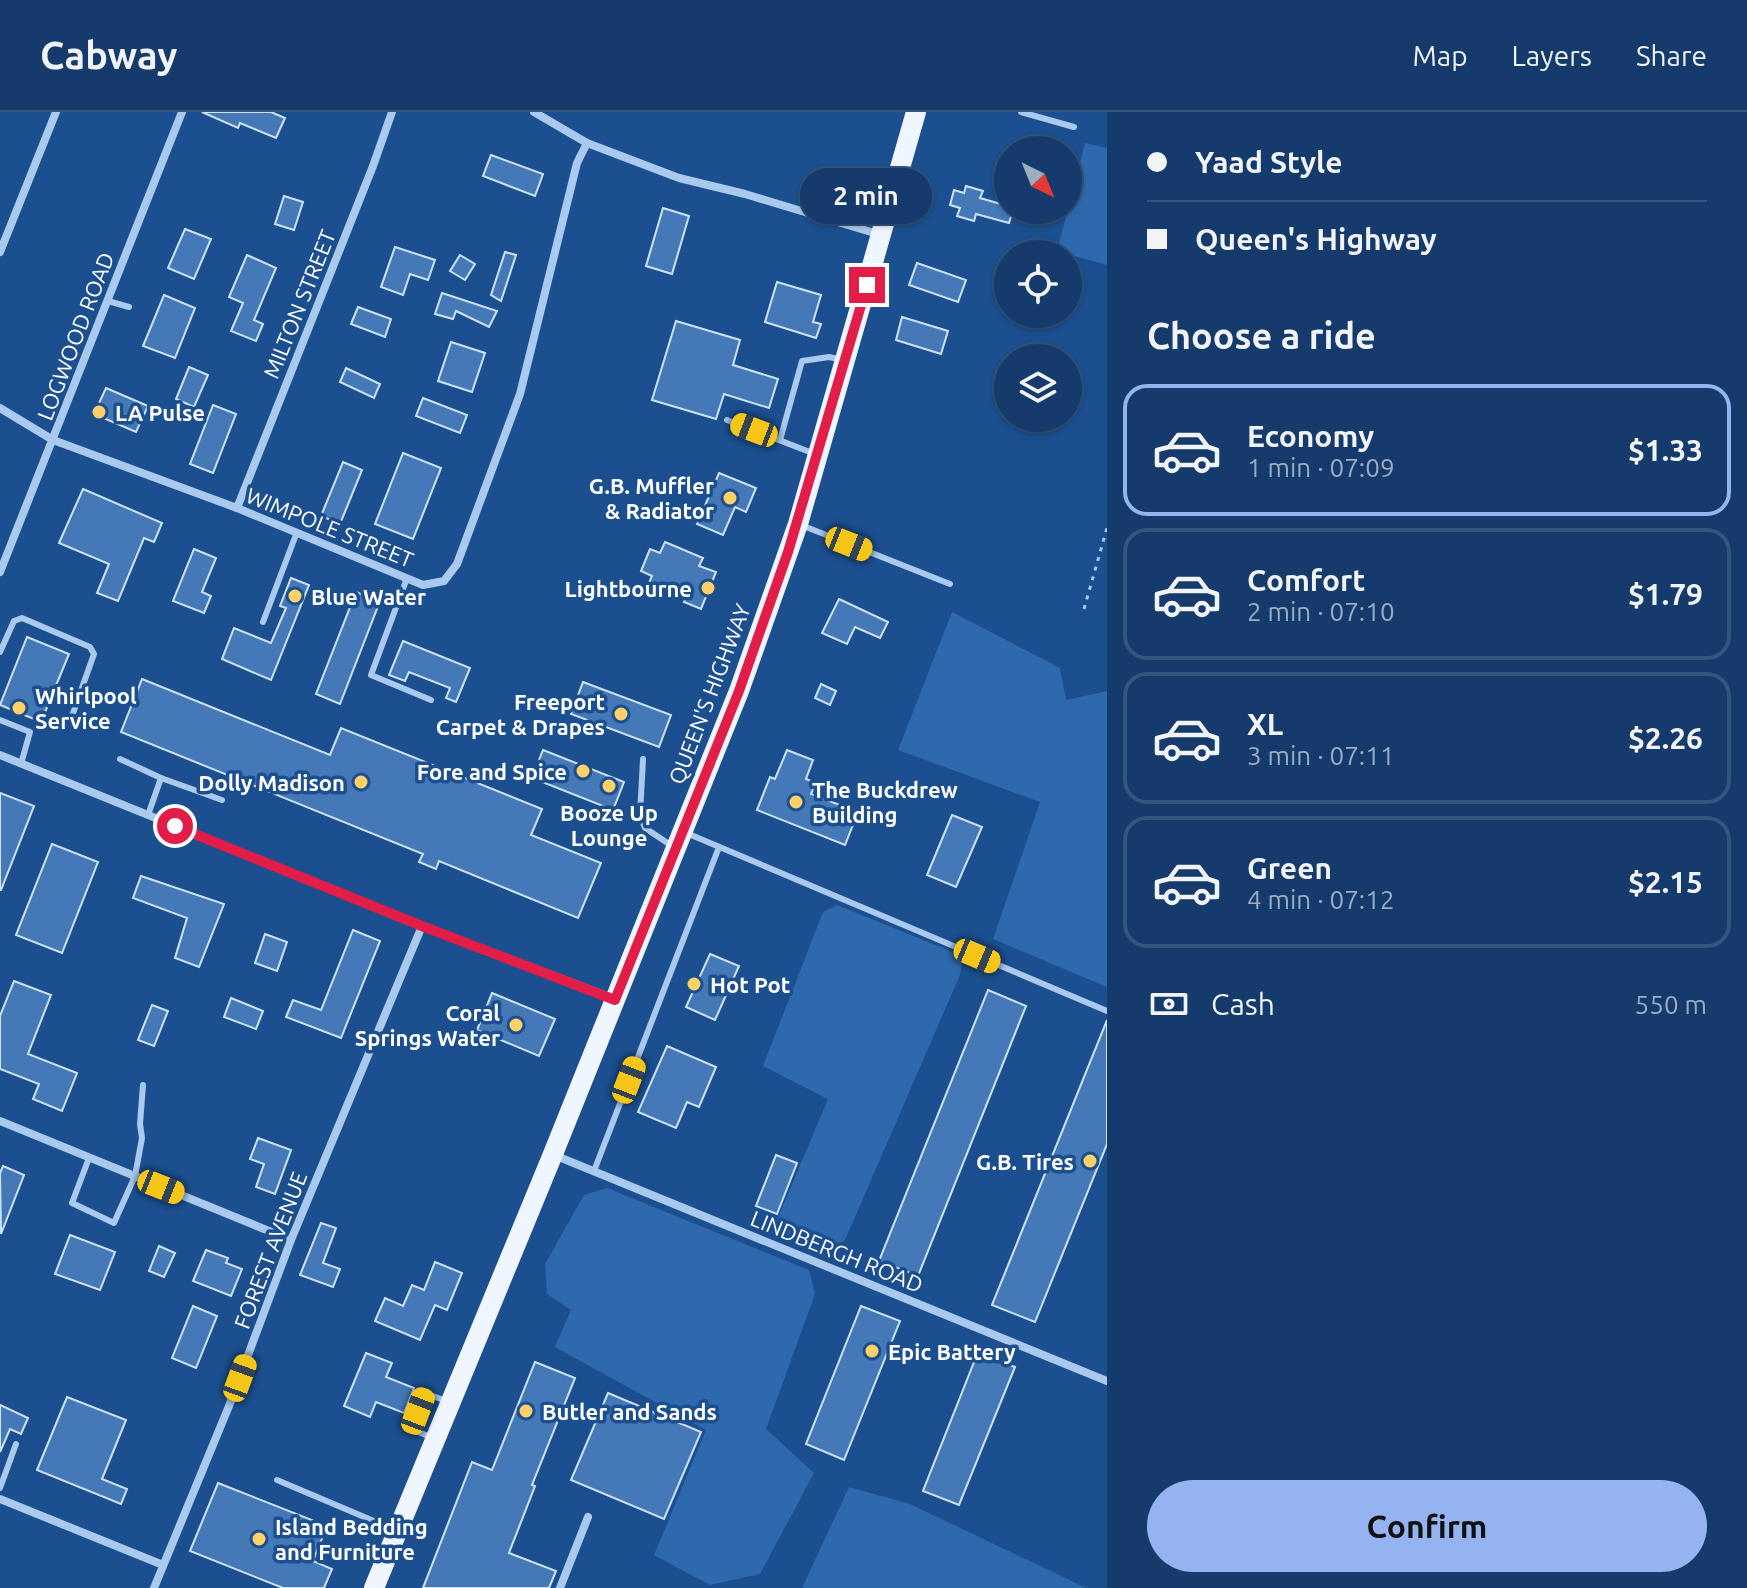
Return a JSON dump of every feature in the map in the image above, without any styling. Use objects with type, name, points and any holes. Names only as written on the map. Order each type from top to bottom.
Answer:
[{"type":"main road","name":"QUEEN'S HIGHWAY","points":[[374,1588],[739,691],[798,524],[916,112]]},
{"type":"street","points":[[0,252],[56,112]]},
{"type":"street","name":"LOGWOOD ROAD","points":[[0,572],[182,112]]},
{"type":"street","name":"MILTON STREET","points":[[237,508],[368,180],[392,112]]},
{"type":"street","points":[[534,112],[587,143],[679,178],[745,194],[882,235]]},
{"type":"street","name":"WIMPOLE STREET","points":[[0,408],[53,440],[237,508],[423,585],[444,581],[457,564],[520,394],[577,163],[587,143]]},
{"type":"street","points":[[0,755],[422,926],[615,1000]]},
{"type":"street","name":"FOREST AVENUE","points":[[154,1588],[229,1406],[291,1240],[422,926]]},
{"type":"street","points":[[0,1121],[291,1240]]},
{"type":"street","name":"LINDBERGH ROAD","points":[[553,1154],[1107,1381]]},
{"type":"street","points":[[0,1499],[163,1565]]},
{"type":"street","points":[[560,1588],[588,1517]]},
{"type":"lane","points":[[1021,112],[1074,127]]},
{"type":"lane","points":[[108,301],[129,307]]},
{"type":"lane","points":[[780,440],[802,361],[829,357],[845,361]]},
{"type":"lane","points":[[727,420],[818,455]]},
{"type":"lane","points":[[798,524],[950,584]]},
{"type":"lane","points":[[263,622],[297,532]]},
{"type":"lane","points":[[407,578],[371,675],[431,700]]},
{"type":"lane","points":[[0,652],[14,621],[22,618],[90,647],[94,654],[72,716]]},
{"type":"lane","points":[[0,720],[30,732],[21,764]]},
{"type":"lane","points":[[120,759],[222,800]]},
{"type":"lane","points":[[643,759],[640,815],[645,828],[678,839],[719,847],[1107,1011]]},
{"type":"lane","points":[[148,815],[161,778]]},
{"type":"lane","points":[[594,1171],[719,847]]},
{"type":"lane","points":[[89,1158],[72,1203],[114,1223],[135,1176],[142,1138],[143,1085]]},
{"type":"lane","points":[[0,1488],[16,1444]]},
{"type":"lane","points":[[277,1480],[397,1531]]},
{"type":"path","points":[[1084,609],[1107,528]]},
{"type":"shaded area","points":[[1085,143],[1107,148],[1107,265],[1082,258],[1082,240],[1060,240],[1064,224],[1082,224],[1082,155]]},
{"type":"shaded area","points":[[952,612],[1060,668],[1066,700],[1107,691],[1107,987],[993,939],[1040,802],[898,750]]},
{"type":"shaded area","points":[[837,905],[948,950],[962,960],[960,975],[845,1240],[825,1252],[772,1232],[828,1099],[763,1066],[823,912]]},
{"type":"shaded area","points":[[607,1188],[809,1270],[815,1294],[766,1429],[814,1473],[760,1574],[710,1585],[654,1555],[706,1430],[555,1347],[571,1310],[547,1294],[545,1264],[584,1195]]},
{"type":"shaded area","points":[[849,1487],[910,1504],[1086,1588],[802,1588]]},
{"type":"building","points":[[202,112],[271,112],[285,118],[276,138],[240,123],[238,128]]},
{"type":"building","points":[[491,155],[543,174],[535,196],[483,176]]},
{"type":"building","points":[[966,186],[983,191],[980,198],[994,202],[994,219],[976,214],[974,221],[957,216],[960,208],[950,205],[954,190],[964,193]]},
{"type":"building","points":[[284,196],[303,202],[294,230],[275,224]]},
{"type":"building","points":[[663,208],[689,216],[672,274],[646,266]]},
{"type":"building","points":[[185,229],[211,239],[194,279],[168,268]]},
{"type":"building","points":[[395,247],[435,260],[428,280],[410,274],[403,295],[381,287]]},
{"type":"building","points":[[505,252],[516,255],[501,301],[491,295]]},
{"type":"building","points":[[247,255],[276,268],[254,320],[263,324],[256,341],[231,331],[243,303],[229,297]]},
{"type":"building","points":[[460,255],[475,264],[465,280],[450,271]]},
{"type":"building","points":[[917,263],[966,280],[958,302],[909,285]]},
{"type":"building","points":[[777,282],[821,295],[813,322],[821,324],[816,338],[765,322]]},
{"type":"building","points":[[442,293],[497,311],[489,327],[456,311],[453,319],[435,314]]},
{"type":"building","points":[[164,295],[195,308],[175,358],[143,346]]},
{"type":"building","points":[[358,307],[391,319],[385,337],[351,324]]},
{"type":"building","points":[[902,317],[948,331],[941,354],[896,340]]},
{"type":"building","points":[[676,321],[740,340],[733,365],[778,379],[769,408],[724,394],[716,419],[652,400]]},
{"type":"building","points":[[451,342],[485,353],[472,392],[438,381]]},
{"type":"building","points":[[189,367],[208,375],[194,407],[176,399]]},
{"type":"building","points":[[346,368],[380,384],[374,398],[340,382]]},
{"type":"building","points":[[106,388],[148,406],[136,432],[94,414]]},
{"type":"building","points":[[423,398],[467,415],[460,433],[416,416]]},
{"type":"building","points":[[213,405],[236,414],[213,473],[190,464]]},
{"type":"building","points":[[403,453],[441,468],[413,539],[375,524]]},
{"type":"building","points":[[343,462],[362,470],[340,524],[321,516]]},
{"type":"building","name":"G.B. Muffler & Radiator","points":[[719,473],[756,488],[746,512],[735,507],[723,535],[697,524]]},
{"type":"building","points":[[83,489],[162,523],[154,542],[144,538],[118,601],[97,593],[109,564],[59,543]]},
{"type":"building","points":[[665,542],[703,558],[699,566],[716,572],[701,609],[684,602],[686,598],[649,583],[652,576],[641,571],[650,549],[660,553]]},
{"type":"building","points":[[194,549],[216,558],[202,592],[211,596],[204,613],[173,601]]},
{"type":"building","name":"Blue Water","points":[[291,578],[309,585],[271,680],[222,659],[234,628],[271,643],[286,608],[280,606]]},
{"type":"building","points":[[356,592],[380,601],[340,704],[316,694]]},
{"type":"building","points":[[839,599],[888,622],[880,638],[855,627],[847,644],[822,633]]},
{"type":"building","points":[[27,637],[69,654],[41,722],[0,705]]},
{"type":"building","points":[[403,641],[470,668],[456,702],[446,698],[450,688],[409,672],[405,681],[389,675]]},
{"type":"building","name":"Dolly Madison","points":[[142,679],[330,755],[341,728],[542,809],[531,835],[601,863],[578,918],[439,861],[436,869],[419,862],[423,854],[121,732]]},
{"type":"building","name":"Freeport Carpet & Drapes","points":[[583,682],[671,715],[659,747],[571,714]]},
{"type":"building","points":[[821,684],[836,691],[830,705],[815,698]]},
{"type":"building","points":[[543,750],[624,782],[613,810],[532,778]]},
{"type":"building","name":"The Buckdrew Building","points":[[787,750],[813,760],[806,779],[816,783],[811,794],[858,812],[845,845],[757,810],[770,777],[775,779]]},
{"type":"building","points":[[0,793],[34,806],[1,890],[0,890]]},
{"type":"building","points":[[952,815],[982,827],[956,887],[927,875]]},
{"type":"building","points":[[52,844],[98,862],[62,953],[16,935]]},
{"type":"building","points":[[141,876],[224,904],[199,967],[175,958],[187,918],[133,898]]},
{"type":"building","points":[[353,930],[380,941],[341,1038],[286,1017],[293,1000],[321,1010]]},
{"type":"building","points":[[265,934],[287,942],[277,971],[255,963]]},
{"type":"building","points":[[710,954],[739,966],[715,1020],[686,1007]]},
{"type":"building","points":[[14,981],[51,995],[28,1054],[77,1073],[62,1111],[33,1099],[39,1084],[0,1069],[0,1016]]},
{"type":"building","points":[[988,990],[1026,1006],[918,1276],[879,1261]]},
{"type":"building","name":"Coral Springs Water","points":[[492,993],[555,1019],[539,1056],[477,1030]]},
{"type":"building","points":[[231,998],[263,1011],[256,1029],[224,1017]]},
{"type":"building","points":[[152,1005],[168,1011],[154,1046],[138,1040]]},
{"type":"building","points":[[1107,1020],[1107,1144],[1035,1322],[992,1305]]},
{"type":"building","points":[[667,1046],[716,1067],[699,1107],[687,1102],[676,1128],[638,1112]]},
{"type":"building","points":[[258,1138],[291,1150],[275,1194],[256,1187],[264,1164],[250,1159]]},
{"type":"building","points":[[776,1155],[797,1163],[777,1214],[756,1206]]},
{"type":"building","points":[[3,1166],[24,1175],[1,1234],[0,1173]]},
{"type":"building","points":[[321,1223],[336,1228],[323,1263],[340,1269],[333,1287],[300,1275]]},
{"type":"building","points":[[70,1235],[115,1252],[100,1290],[55,1274]]},
{"type":"building","points":[[159,1246],[175,1253],[164,1277],[149,1271]]},
{"type":"building","points":[[206,1250],[228,1258],[226,1263],[242,1269],[231,1296],[193,1281]]},
{"type":"building","points":[[435,1262],[462,1273],[447,1310],[435,1305],[420,1340],[375,1321],[385,1298],[403,1306],[412,1285],[424,1290]]},
{"type":"building","points":[[193,1306],[217,1316],[196,1368],[172,1358]]},
{"type":"building","points":[[861,1306],[900,1321],[844,1460],[806,1444]]},
{"type":"building","points":[[978,1352],[1015,1367],[959,1505],[923,1491]]},
{"type":"building","points":[[366,1353],[392,1363],[386,1377],[414,1388],[404,1413],[376,1402],[370,1417],[344,1406]]},
{"type":"building","points":[[535,1362],[575,1378],[532,1485],[535,1486],[509,1553],[556,1571],[549,1588],[423,1588],[472,1462],[492,1470]]},
{"type":"building","points":[[608,1393],[701,1432],[664,1519],[571,1480]]},
{"type":"building","points":[[67,1397],[126,1420],[102,1479],[127,1489],[121,1504],[37,1470]]},
{"type":"building","points":[[0,1405],[28,1418],[21,1434],[10,1429],[0,1452]]},
{"type":"building","name":"Island Bedding and Furniture","points":[[218,1483],[327,1526],[313,1561],[332,1569],[324,1588],[283,1588],[190,1551]]},
{"type":"place","name":"LA Pulse","points":[[99,412]]},
{"type":"place","name":"G.B. Muffler & Radiator","points":[[730,498]]},
{"type":"place","name":"Lightbourne","points":[[708,588]]},
{"type":"place","name":"Blue Water","points":[[295,596]]},
{"type":"place","name":"Whirlpool Service","points":[[19,708]]},
{"type":"place","name":"Freeport Carpet & Drapes","points":[[621,714]]},
{"type":"place","name":"Fore and Spice","points":[[583,771]]},
{"type":"place","name":"Dolly Madison","points":[[361,782]]},
{"type":"place","name":"Booze Up Lounge","points":[[609,786]]},
{"type":"place","name":"The Buckdrew Building","points":[[796,802]]},
{"type":"place","name":"Hot Pot","points":[[694,984]]},
{"type":"place","name":"Coral Springs Water","points":[[516,1025]]},
{"type":"place","name":"G.B. Tires","points":[[1090,1161]]},
{"type":"place","name":"Epic Battery","points":[[872,1351]]},
{"type":"place","name":"Butler and Sands","points":[[526,1411]]},
{"type":"place","name":"Island Bedding and Furniture","points":[[259,1539]]},
{"type":"route","points":[[175,826],[615,1000],[739,691],[798,524],[867,285]]}]
